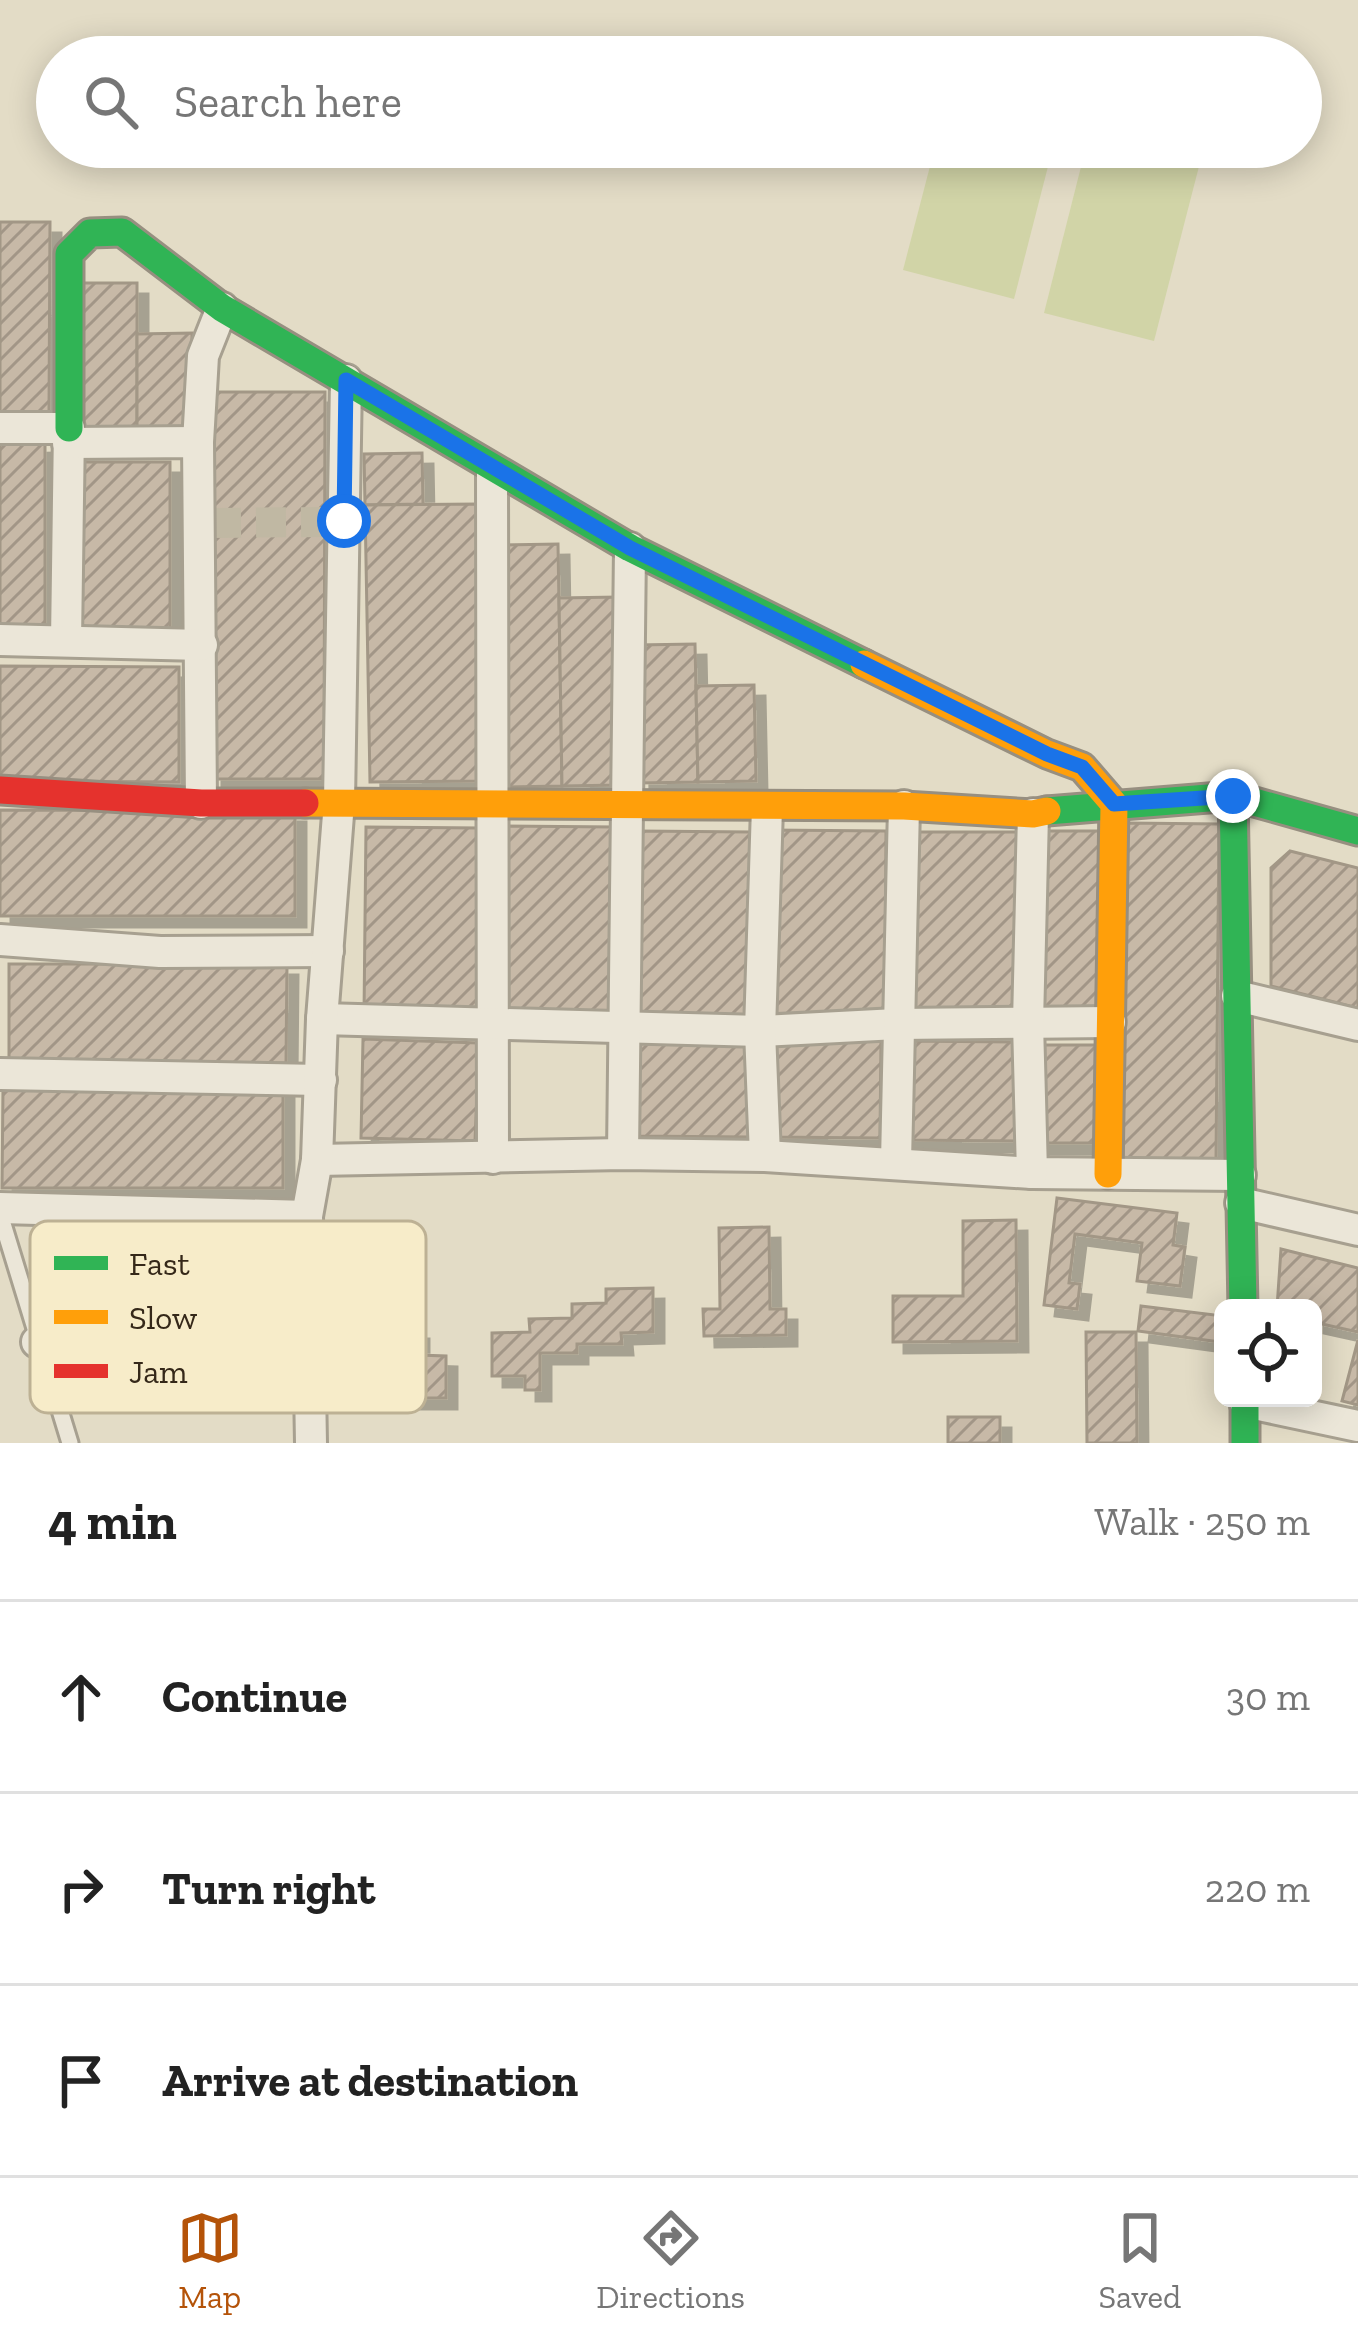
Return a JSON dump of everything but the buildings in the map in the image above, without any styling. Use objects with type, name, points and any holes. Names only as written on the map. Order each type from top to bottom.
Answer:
[{"type":"street","points":[[66,640],[69,254],[90,233],[122,232],[222,308],[630,548],[1082,767],[1114,804],[1108,1174]]},
{"type":"street","points":[[202,803],[205,523],[199,442],[203,356],[222,308]]},
{"type":"street","points":[[307,1221],[317,1160],[322,1019],[339,802],[334,522],[346,380]]},
{"type":"street","points":[[0,428],[199,442]]},
{"type":"street","points":[[492,470],[493,1157]]},
{"type":"street","points":[[622,1154],[630,548]]},
{"type":"street","points":[[0,640],[202,645]]},
{"type":"street","points":[[0,790],[202,803],[904,806],[1033,814],[1233,796],[1358,832]]},
{"type":"street","points":[[1233,796],[1243,1299]]},
{"type":"street","points":[[896,1162],[904,806]]},
{"type":"street","points":[[765,1156],[760,1031],[767,807]]},
{"type":"street","points":[[1032,1173],[1028,1023],[1033,814]]},
{"type":"street","points":[[0,940],[160,952],[328,951]]},
{"type":"street","points":[[1237,996],[1358,1025]]},
{"type":"street","points":[[322,1019],[760,1031],[1110,1022]]},
{"type":"street","points":[[0,1074],[321,1080]]},
{"type":"street","points":[[317,1160],[765,1156],[1108,1174],[1240,1189],[1358,1229]]},
{"type":"street","points":[[0,1211],[307,1216]]},
{"type":"street","points":[[1245,1407],[1246,1443]]},
{"type":"street","points":[[1275,1407],[1358,1426]]},
{"type":"street","points":[[310,1413],[311,1443]]},
{"type":"lane","points":[[0,1211],[30,1317]]},
{"type":"lane","points":[[60,1413],[70,1443]]},
{"type":"green space","points":[[930,168],[1048,168],[1014,299],[903,270]]},
{"type":"green space","points":[[1081,168],[1199,168],[1154,341],[1044,313]]},
{"type":"tunnel","points":[[211,523],[325,522]]},
{"type":"traffic: fast","points":[[69,428],[69,254],[90,233],[122,232],[222,308],[630,548],[864,664]]},
{"type":"traffic: fast","points":[[1047,811],[1233,796],[1358,831]]},
{"type":"traffic: fast","points":[[1233,796],[1243,1299]]},
{"type":"traffic: fast","points":[[1245,1407],[1245,1443]]},
{"type":"traffic: slow","points":[[864,664],[1082,767],[1114,804],[1108,1174]]},
{"type":"traffic: slow","points":[[305,803],[1047,811]]},
{"type":"traffic: jam","points":[[0,790],[201,803],[305,803]]},
{"type":"route","points":[[344,521],[346,380],[630,548],[1082,767],[1114,804],[1233,796]]}]
